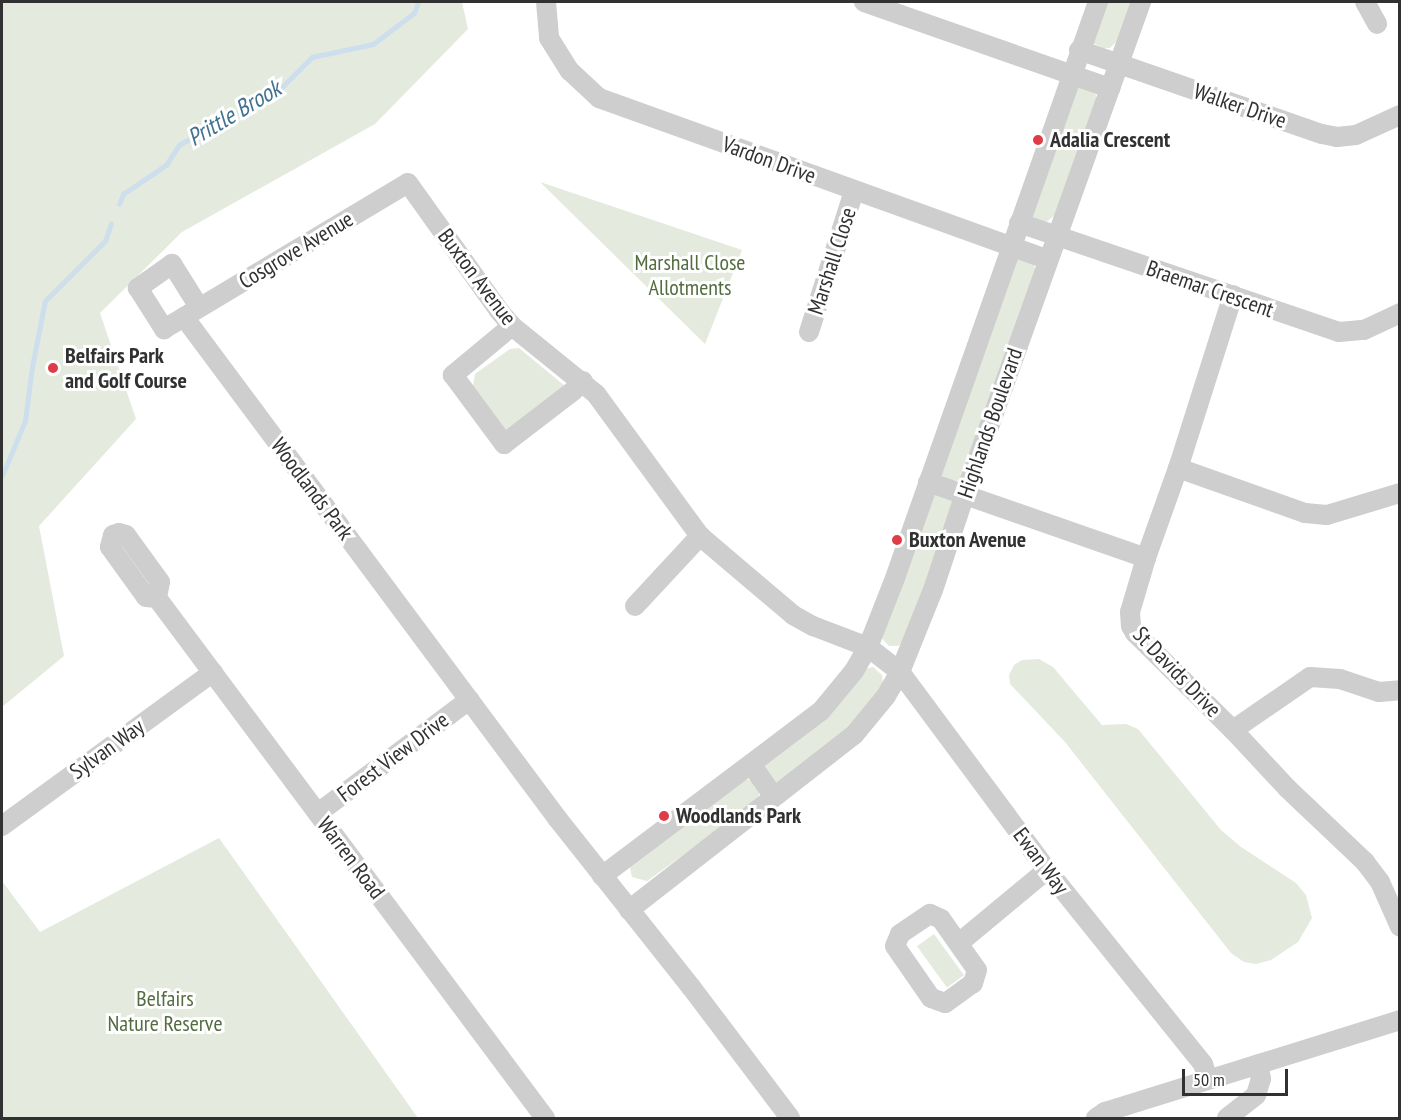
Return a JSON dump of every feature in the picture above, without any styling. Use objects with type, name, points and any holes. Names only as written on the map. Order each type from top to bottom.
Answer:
[{"type":"street","name":"Vardon Drive","points":[[546,2],[549,38],[570,71],[599,98],[1048,260]]},
{"type":"street","points":[[864,2],[1110,88]]},
{"type":"street","name":"Highlands Boulevard","points":[[602,876],[821,711],[843,685],[868,647],[896,578],[1079,50],[1098,2]]},
{"type":"street","name":"Highlands Boulevard","points":[[629,910],[854,735],[886,696],[900,672],[933,590],[965,494],[1141,2]]},
{"type":"street","points":[[1365,2],[1377,24]]},
{"type":"street","name":"Walker Drive","points":[[1079,50],[1337,137],[1356,135],[1400,115]]},
{"type":"street","name":"Cosgrove Avenue","points":[[191,312],[408,183]]},
{"type":"street","name":"Buxton Avenue","points":[[408,183],[512,326],[583,381],[596,394],[700,536],[793,615],[813,626],[868,647]]},
{"type":"street","name":"Marshall Close","points":[[809,332],[855,191]]},
{"type":"street","name":"Braemar Crescent","points":[[1019,223],[1339,332],[1364,330],[1400,313]]},
{"type":"street","name":"St Davids Drive","points":[[1233,295],[1178,468],[1146,558],[1129,619],[1135,633],[1233,730],[1301,802],[1365,862],[1380,882],[1400,927]]},
{"type":"street","name":"Woodlands Park","points":[[191,312],[469,700],[790,1119]]},
{"type":"street","points":[[512,326],[453,375],[504,444],[583,381]]},
{"type":"street","points":[[1178,468],[1305,513],[1328,516],[1400,493]]},
{"type":"street","points":[[928,482],[1146,558]]},
{"type":"street","points":[[635,606],[700,536]]},
{"type":"street","name":"Warren Road","points":[[157,598],[545,1119]]},
{"type":"street","name":"Ewan Way","points":[[868,647],[900,672],[1047,870],[1203,1064],[1208,1079]]},
{"type":"street","name":"Sylvan Way","points":[[2,826],[213,672]]},
{"type":"street","points":[[1233,730],[1310,677],[1340,679],[1379,692],[1400,690]]},
{"type":"street","name":"Forest View Drive","points":[[318,813],[469,700]]},
{"type":"street","points":[[751,764],[774,797]]},
{"type":"street","points":[[959,943],[1047,870]]},
{"type":"street","points":[[930,914],[941,919],[959,943],[977,969],[976,976],[973,983],[945,1003],[931,998],[896,946],[900,934],[930,914]]},
{"type":"street","points":[[1096,1119],[1105,1113],[1132,1112],[1208,1079],[1400,1020]]},
{"type":"street","points":[[1227,1119],[1256,1095],[1261,1079],[1258,1064]]},
{"type":"green space","name":"Belfairs Park and Golf Course","points":[[2,2],[462,2],[468,29],[375,124],[182,232],[100,313],[136,419],[39,526],[64,656],[2,707]]},
{"type":"green space","points":[[1102,2],[1131,2],[1117,41],[1110,48],[1103,48],[1093,43]]},
{"type":"green space","points":[[1079,84],[1095,92],[1097,101],[1058,213],[1046,222],[1038,221],[1032,216],[1033,195]]},
{"type":"green space","name":"Marshall Close Allotments","points":[[540,182],[742,250],[705,344]]},
{"type":"green space","points":[[1016,258],[1033,263],[1036,270],[962,478],[957,481],[944,479],[940,473]]},
{"type":"green space","points":[[519,348],[571,391],[511,437],[472,392],[475,374],[510,349]]},
{"type":"green space","points":[[938,493],[950,497],[953,503],[925,591],[902,643],[898,646],[889,646],[880,636],[928,498]]},
{"type":"green space","points":[[1039,659],[1053,667],[1102,725],[1126,724],[1138,729],[1221,830],[1241,847],[1296,883],[1306,895],[1312,918],[1298,942],[1271,960],[1256,964],[1244,962],[1231,953],[1065,742],[1010,684],[1009,675],[1014,665],[1022,660]]},
{"type":"green space","points":[[873,667],[882,675],[883,684],[849,730],[780,782],[775,783],[763,766],[861,670]]},
{"type":"green space","points":[[742,779],[752,780],[760,792],[757,802],[647,881],[632,877],[630,867]]},
{"type":"green space","name":"Belfairs Nature Reserve","points":[[219,838],[418,1118],[2,1118],[2,881],[40,932]]},
{"type":"green space","points":[[934,934],[964,975],[947,988],[917,946]]},
{"type":"waterway","name":"Prittle Brook","points":[[119,204],[123,194],[166,165],[179,145],[281,88],[312,57],[373,44],[414,13],[418,2]]},
{"type":"waterway","name":"Prittle Brook","points":[[2,476],[25,421],[32,367],[45,301],[105,241],[111,224]]},
{"type":"place","name":"Adalia Crescent","points":[[1038,140]]},
{"type":"place","name":"Belfairs Park and Golf Course","points":[[53,368]]},
{"type":"place","name":"Buxton Avenue","points":[[897,540]]},
{"type":"place","name":"Woodlands Park","points":[[664,816]]}]
